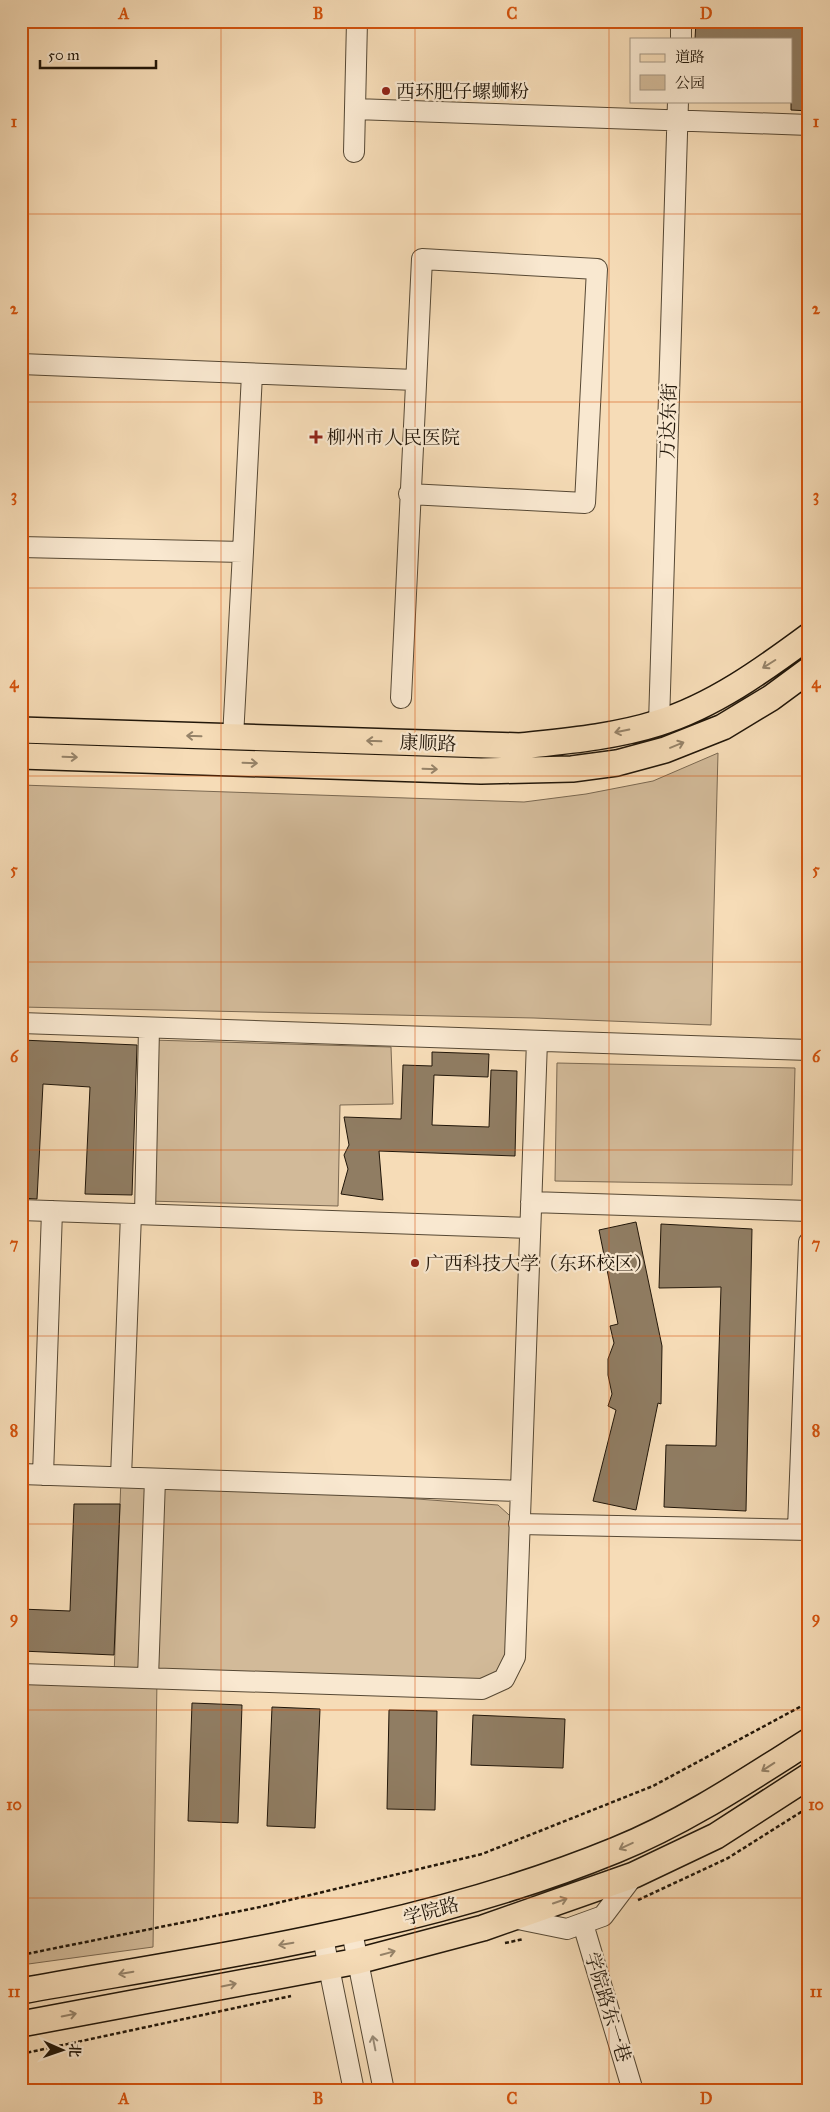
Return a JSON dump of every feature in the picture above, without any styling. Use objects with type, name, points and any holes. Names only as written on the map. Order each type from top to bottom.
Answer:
[{"type":"main road","name":"康顺路","points":[[21,730],[520,746],[580,740],[659,723],[714,699],[809,636]]},
{"type":"main road","name":"康顺路","points":[[21,756],[481,771],[581,768],[617,763],[665,750],[723,727],[771,698],[809,670]]},
{"type":"main road","name":"学院路","points":[[21,1991],[323,1938],[474,1900],[616,1850],[702,1810],[809,1741]]},
{"type":"main road","name":"学院路","points":[[21,2024],[358,1961],[482,1928],[634,1875],[716,1836],[809,1776]]},
{"type":"street","points":[[354,152],[357,21]]},
{"type":"street","points":[[680,38],[681,21]]},
{"type":"street","points":[[355,109],[678,110],[809,125]]},
{"type":"street","name":"万达东街","points":[[659,723],[678,110]]},
{"type":"street","points":[[400,698],[409,494],[422,259],[597,269],[585,503],[409,494]]},
{"type":"street","points":[[21,364],[416,380]]},
{"type":"street","points":[[233,737],[252,374]]},
{"type":"street","points":[[21,548],[243,552]]},
{"type":"street","points":[[21,1023],[809,1050]]},
{"type":"street","points":[[121,1478],[149,1028]]},
{"type":"street","points":[[21,1674],[482,1690],[504,1679],[515,1656],[537,1041]]},
{"type":"street","points":[[531,1202],[809,1211]]},
{"type":"street","points":[[21,1210],[530,1228]]},
{"type":"street","points":[[43,1475],[52,1212]]},
{"type":"street","points":[[520,1524],[803,1529],[809,1242]]},
{"type":"street","points":[[21,1474],[521,1491]]},
{"type":"street","points":[[148,1678],[155,1479]]},
{"type":"street","points":[[513,1918],[567,1929],[583,1924],[603,1916],[634,1875]]},
{"type":"street","name":"学院路东一巷","points":[[583,1924],[633,2091]]},
{"type":"street","points":[[352,1932],[384,2091]]},
{"type":"street","points":[[323,1938],[354,2091]]},
{"type":"path","points":[[21,1955],[260,1907],[482,1854],[653,1786],[809,1702]]},
{"type":"path","points":[[630,1904],[728,1858],[809,1807]]},
{"type":"green space","points":[[718,753],[711,1025],[534,1018],[21,1007],[21,785],[524,802],[586,794],[653,781]]},
{"type":"green space","points":[[151,1040],[391,1047],[393,1104],[340,1105],[338,1206],[147,1201]]},
{"type":"green space","points":[[557,1063],[795,1068],[792,1185],[555,1181]]},
{"type":"green space","points":[[121,1477],[498,1505],[519,1524],[515,1657],[482,1689],[157,1679],[153,1947],[21,1965],[21,1674],[114,1677]]},
{"type":"building","points":[[696,21],[809,21],[809,111],[791,110],[792,38],[695,38]]},
{"type":"building","points":[[21,1040],[137,1045],[132,1195],[85,1194],[90,1087],[43,1084],[37,1199],[21,1198]]},
{"type":"building","points":[[432,1052],[489,1054],[488,1077],[434,1075],[432,1125],[489,1127],[491,1070],[517,1071],[515,1156],[379,1151],[383,1200],[341,1194],[348,1169],[344,1155],[349,1145],[344,1117],[401,1119],[403,1065],[432,1066]]},
{"type":"building","points":[[636,1222],[662,1346],[661,1404],[658,1403],[636,1510],[593,1501],[616,1410],[608,1406],[612,1394],[608,1375],[608,1359],[614,1343],[610,1326],[618,1324],[599,1230]]},
{"type":"building","points":[[661,1224],[752,1229],[746,1511],[664,1507],[666,1445],[716,1446],[721,1287],[659,1288]]},
{"type":"building","points":[[74,1504],[120,1504],[114,1655],[21,1651],[21,1609],[70,1611]]},
{"type":"building","points":[[192,1703],[242,1705],[238,1823],[188,1821]]},
{"type":"building","points":[[272,1707],[320,1709],[315,1828],[267,1826]]},
{"type":"building","points":[[389,1710],[437,1711],[435,1810],[387,1809]]},
{"type":"building","points":[[473,1715],[565,1719],[563,1768],[471,1765]]},
{"type":"place","name":"西环肥仔螺蛳粉","points":[[386,91]]},
{"type":"place","name":"柳州市人民医院","points":[[316,437]]},
{"type":"place","name":"广西科技大学（东环校区）","points":[[415,1263]]}]
